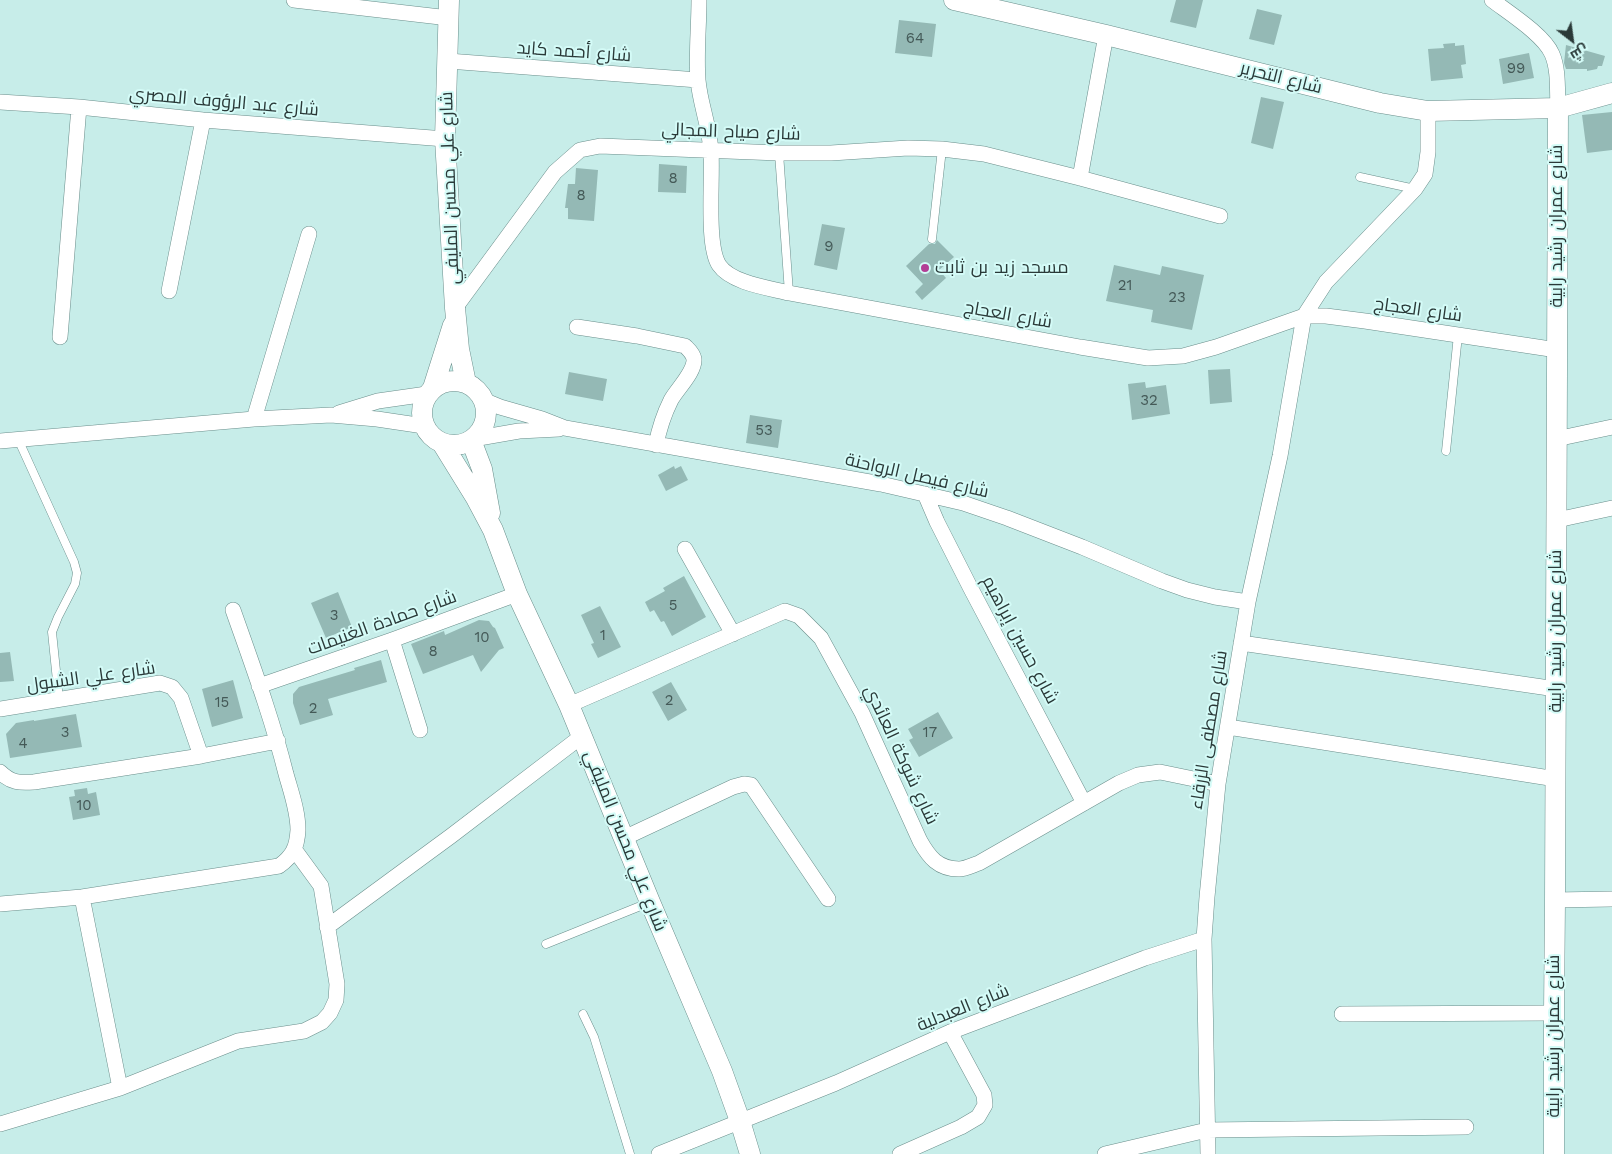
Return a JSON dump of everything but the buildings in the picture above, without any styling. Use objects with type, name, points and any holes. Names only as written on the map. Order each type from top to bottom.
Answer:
[{"type":"street","points":[[294,0],[449,9]]},
{"type":"street","name":"شارع العجاج","points":[[699,0],[698,80],[711,151],[714,253],[720,266],[732,276],[789,293],[1148,358],[1183,356],[1216,347],[1304,316],[1336,318],[1557,350]]},
{"type":"street","name":"شارع التحرير","points":[[954,0],[1106,35],[1380,103],[1428,111],[1558,108],[1612,93]]},
{"type":"street","points":[[1492,0],[1546,43],[1553,55],[1556,70],[1558,108]]},
{"type":"street","name":"شارع علي محسن المليفي","points":[[449,9],[445,139],[455,312],[459,349],[466,383]]},
{"type":"street","points":[[1080,178],[1106,35]]},
{"type":"street","name":"شارع أحمد كايد","points":[[448,61],[698,80]]},
{"type":"street","name":"شارع عبد الرؤوف المصري","points":[[0,102],[79,107],[203,120],[445,139]]},
{"type":"street","points":[[60,337],[79,107]]},
{"type":"street","name":"شارع عمران رشيد رابية","points":[[1554,1154],[1558,108]]},
{"type":"street","points":[[1304,316],[1326,282],[1415,189],[1425,174],[1428,152],[1428,111]]},
{"type":"street","points":[[169,291],[203,120]]},
{"type":"street","name":"شارع صياح المجالي","points":[[455,312],[554,172],[580,150],[600,146],[778,153],[831,153],[908,148],[942,149],[984,154],[1220,216]]},
{"type":"street","points":[[254,419],[309,234]]},
{"type":"street","name":"شارع علي محسن المليفي","points":[[430,391],[455,312]]},
{"type":"street","name":"شارع مصطفى الزرقاء","points":[[1208,1154],[1204,939],[1218,784],[1248,602],[1280,456],[1304,316]]},
{"type":"street","points":[[577,327],[637,336],[685,346],[691,351],[694,359],[692,367],[671,399],[658,431],[656,444]]},
{"type":"street","points":[[330,416],[378,401],[430,391],[449,381],[457,381],[466,383],[479,393],[486,408],[484,425],[472,439],[457,445],[434,440],[424,426],[421,410],[423,402],[430,391]]},
{"type":"street","name":"شارع فيصل الرواحنة","points":[[483,400],[566,428],[881,484],[963,503],[1082,547],[1187,590],[1248,602]]},
{"type":"street","points":[[0,441],[254,419],[330,416],[377,419],[424,426]]},
{"type":"street","points":[[1556,439],[1612,427]]},
{"type":"street","name":"شارع فيصل الرواحنة","points":[[472,439],[519,431],[566,428]]},
{"type":"street","name":"شارع علي محسن المليفي","points":[[472,439],[482,469],[493,530]]},
{"type":"street","name":"شارع علي محسن المليفي","points":[[442,443],[476,498],[493,530],[518,594],[569,705],[722,1071],[750,1154]]},
{"type":"street","name":"شارع حسين إبراهيم","points":[[925,494],[970,587],[1084,803]]},
{"type":"street","points":[[1557,520],[1612,508]]},
{"type":"street","points":[[685,549],[734,634]]},
{"type":"street","name":"شارع حمادة الغنيمات","points":[[259,686],[518,594]]},
{"type":"street","points":[[0,904],[82,897],[279,866],[289,858],[294,849],[298,831],[297,814],[278,741],[233,610]]},
{"type":"street","name":"شارع شوكة العائدي","points":[[569,705],[785,611],[799,616],[821,638],[862,713],[920,841],[929,857],[941,865],[959,869],[979,863],[1119,783],[1138,775],[1160,772],[1218,784]]},
{"type":"street","points":[[392,640],[420,730]]},
{"type":"street","points":[[1242,643],[1556,690]]},
{"type":"street","name":"شارع علي الشبول","points":[[0,709],[160,683],[172,687],[181,698],[201,756]]},
{"type":"street","points":[[1228,727],[1556,779]]},
{"type":"street","points":[[327,927],[451,836],[582,736]]},
{"type":"street","points":[[0,772],[7,779],[21,783],[34,782],[201,756],[278,741]]},
{"type":"street","points":[[624,838],[733,788],[744,784],[751,784],[828,899]]},
{"type":"street","points":[[0,1124],[120,1088],[238,1041],[304,1031],[322,1022],[330,1013],[336,1000],[336,984],[321,886],[294,849]]},
{"type":"street","points":[[82,897],[120,1088]]},
{"type":"street","points":[[1556,900],[1612,900]]},
{"type":"street","name":"شارع العبدلية","points":[[659,1154],[836,1083],[950,1032],[1145,958],[1204,939]]},
{"type":"street","points":[[1342,1014],[1554,1013]]},
{"type":"street","points":[[900,1154],[961,1127],[978,1117],[985,1105],[984,1095],[950,1032]]},
{"type":"street","points":[[1105,1154],[1207,1130],[1466,1127]]},
{"type":"lane","points":[[932,239],[942,149]]},
{"type":"lane","points":[[778,153],[789,293]]},
{"type":"lane","points":[[1360,177],[1415,189]]},
{"type":"lane","points":[[1446,451],[1458,335]]},
{"type":"lane","points":[[18,439],[74,562],[77,573],[76,584],[52,632],[59,700]]},
{"type":"lane","points":[[546,944],[650,902]]},
{"type":"lane","points":[[583,1014],[594,1037],[630,1154]]},
{"type":"place","name":"مسجد زيد بن ثابت","points":[[925,268]]}]
